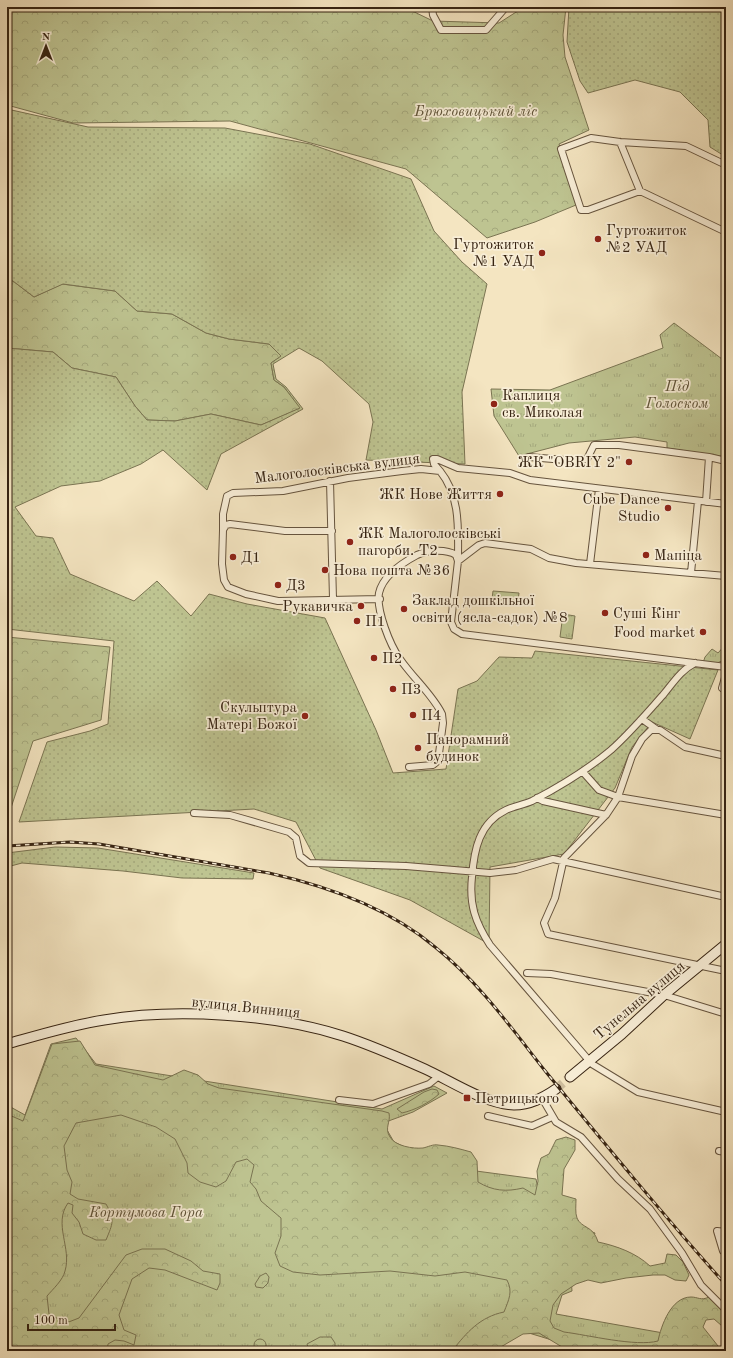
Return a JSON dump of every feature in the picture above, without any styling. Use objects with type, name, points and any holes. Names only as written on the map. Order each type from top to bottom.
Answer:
[{"type":"main road","name":"Тунельна вулиця","points":[[570,1077],[622,1034],[664,995],[726,944]]},
{"type":"main road","name":"вулиця Винниця","points":[[7,1044],[103,1020],[137,1016],[179,1014],[281,1021],[344,1036],[388,1053],[478,1095],[502,1103],[523,1104],[542,1098]]},
{"type":"main road","points":[[542,1098],[556,1089]]},
{"type":"street","points":[[432,7],[433,15],[441,30],[486,30],[506,7]]},
{"type":"street","points":[[640,191],[588,210],[581,210],[561,149],[591,138],[620,142],[686,146],[726,165]]},
{"type":"street","points":[[620,142],[640,191],[726,232]]},
{"type":"street","points":[[529,457],[577,461],[587,459],[594,444],[619,445],[709,457],[726,461]]},
{"type":"street","points":[[706,502],[709,457]]},
{"type":"street","name":"Малоголосківська вулиця","points":[[726,504],[530,480],[510,473],[458,468],[437,459],[433,460],[434,464],[450,482],[457,512],[458,561],[451,622],[456,632],[462,634],[726,667]]},
{"type":"street","name":"Малоголосківська вулиця","points":[[380,599],[278,600],[246,594],[228,587],[224,580],[222,564],[224,505],[227,496],[234,493],[283,491],[330,481],[402,471],[421,469],[440,471]]},
{"type":"street","points":[[330,481],[333,599]]},
{"type":"street","points":[[590,564],[599,489]]},
{"type":"street","points":[[691,574],[698,501]]},
{"type":"street","points":[[223,530],[226,525],[230,524],[285,531],[332,531]]},
{"type":"street","points":[[409,767],[433,765],[438,762],[443,722],[442,714],[400,659],[388,639],[380,593],[388,578],[396,568],[420,554],[446,552],[456,555],[458,561],[478,545],[488,543],[531,549],[549,558],[590,564],[726,576]]},
{"type":"street","points":[[695,663],[690,665],[672,682],[642,719],[615,746],[582,772],[537,798],[506,810],[491,821],[476,844],[472,858],[470,896],[474,914],[481,932],[490,945],[589,1060],[638,1092],[726,1112]]},
{"type":"street","points":[[726,674],[722,689],[726,691]]},
{"type":"street","points":[[642,719],[684,747],[726,756]]},
{"type":"street","points":[[656,729],[651,730],[642,739],[632,756],[618,797],[606,815],[563,860],[555,898],[545,919],[545,930],[548,934],[726,971]]},
{"type":"street","points":[[582,772],[599,790],[618,797],[726,815]]},
{"type":"street","points":[[537,798],[543,801],[606,815]]},
{"type":"street","points":[[194,813],[230,815],[289,832],[296,838],[300,856],[308,863],[406,866],[497,873],[516,870],[548,859],[563,860],[726,897]]},
{"type":"street","points":[[526,973],[551,974],[664,995],[726,1014]]},
{"type":"street","points":[[339,1100],[373,1104],[429,1084],[439,1076]]},
{"type":"street","points":[[542,1098],[556,1122],[581,1136],[618,1179],[642,1201],[682,1253],[701,1285],[726,1310]]},
{"type":"street","points":[[488,1116],[532,1126],[552,1117]]},
{"type":"street","points":[[719,1151],[726,1152]]},
{"type":"street","points":[[726,1232],[717,1231],[723,1251],[726,1254]]},
{"type":"green space","name":"Брюховицький ліс","points":[[7,7],[404,7],[433,21],[499,23],[524,7],[566,7],[563,35],[565,57],[589,130],[559,144],[576,205],[535,222],[487,238],[406,169],[230,121],[73,123],[7,105]]},
{"type":"green space","points":[[569,7],[726,7],[726,157],[710,147],[708,120],[680,92],[635,80],[588,93],[580,81],[567,42]]},
{"type":"green space","points":[[7,109],[88,127],[225,128],[310,144],[411,179],[434,231],[462,262],[487,284],[462,392],[465,464],[366,460],[373,422],[369,404],[322,361],[299,348],[273,364],[276,379],[286,387],[303,409],[221,454],[207,490],[163,450],[141,464],[100,481],[61,486],[15,507],[36,536],[53,538],[70,574],[134,601],[157,581],[191,616],[209,594],[247,604],[325,618],[376,730],[393,773],[446,769],[458,689],[477,681],[499,657],[532,658],[535,651],[718,670],[690,739],[652,722],[632,747],[615,788],[564,854],[490,867],[489,944],[410,900],[320,868],[296,822],[254,809],[19,822],[47,742],[90,731],[108,724],[114,641],[7,629],[7,348],[53,352],[72,368],[116,377],[135,406],[147,420],[175,421],[211,414],[261,425],[300,408],[284,387],[274,380],[271,363],[281,356],[269,344],[229,339],[206,333],[172,314],[137,311],[115,291],[63,284],[34,297],[13,281],[7,280]]},
{"type":"green space","points":[[7,280],[13,281],[34,297],[62,284],[115,291],[137,311],[172,314],[206,333],[229,339],[269,344],[282,356],[271,363],[274,380],[284,387],[301,408],[261,425],[211,414],[175,421],[147,420],[135,406],[116,377],[72,368],[53,352],[7,348]]},
{"type":"green space","name":"Під Голоском","points":[[674,323],[726,362],[726,457],[667,448],[667,442],[635,437],[569,443],[519,456],[494,416],[491,389],[550,390],[663,348],[660,335]]},
{"type":"green space","points":[[493,591],[519,593],[518,601],[492,599]]},
{"type":"green space","points":[[301,603],[327,603],[331,611],[301,608]]},
{"type":"green space","points":[[563,614],[575,616],[572,639],[560,637]]},
{"type":"green space","points":[[7,637],[110,647],[101,720],[33,741],[7,820]]},
{"type":"green space","points":[[726,644],[726,659],[715,664],[703,663],[705,657],[712,649],[718,653]]},
{"type":"green space","points":[[55,847],[98,848],[254,873],[253,879],[182,878],[123,871],[22,863],[7,867],[7,853]]},
{"type":"green space","name":"Кортумова Гора","points":[[76,1038],[96,1064],[382,1109],[434,1086],[447,1093],[413,1112],[383,1123],[394,1142],[446,1167],[536,1179],[539,1194],[554,1218],[595,1233],[588,1251],[570,1265],[572,1291],[562,1295],[556,1314],[686,1337],[643,1351],[565,1344],[496,1323],[478,1338],[482,1351],[7,1351],[7,1105],[25,1115],[51,1044]]},
{"type":"green space","points":[[80,1041],[95,1065],[163,1080],[184,1070],[198,1075],[208,1084],[219,1088],[389,1113],[388,1134],[396,1143],[414,1148],[423,1148],[436,1145],[471,1152],[477,1161],[478,1182],[494,1189],[511,1190],[523,1188],[535,1195],[538,1181],[537,1171],[541,1158],[549,1154],[556,1140],[566,1137],[575,1140],[575,1150],[564,1169],[562,1195],[576,1199],[576,1214],[579,1221],[593,1233],[598,1242],[639,1257],[650,1266],[665,1263],[667,1254],[676,1255],[683,1262],[689,1275],[686,1281],[675,1280],[665,1275],[653,1275],[601,1283],[588,1280],[576,1284],[561,1294],[553,1305],[550,1321],[554,1328],[564,1332],[625,1342],[637,1343],[658,1341],[664,1320],[678,1302],[684,1298],[691,1297],[702,1299],[709,1297],[724,1313],[726,1333],[722,1326],[714,1319],[706,1320],[703,1327],[722,1351],[575,1351],[562,1347],[539,1333],[523,1334],[499,1348],[452,1351],[475,1326],[495,1314],[504,1312],[510,1292],[507,1280],[465,1272],[435,1276],[390,1271],[320,1275],[293,1272],[280,1266],[275,1253],[281,1236],[281,1218],[261,1201],[256,1189],[250,1182],[254,1165],[247,1159],[236,1162],[226,1181],[216,1187],[200,1182],[188,1173],[187,1163],[175,1139],[156,1127],[121,1115],[76,1123],[64,1146],[67,1170],[72,1182],[70,1194],[78,1199],[106,1204],[111,1214],[112,1222],[106,1240],[96,1240],[83,1234],[79,1222],[72,1213],[73,1205],[68,1203],[62,1219],[67,1262],[62,1278],[47,1296],[49,1314],[66,1323],[79,1318],[126,1255],[142,1249],[165,1249],[191,1261],[203,1271],[220,1274],[220,1283],[217,1290],[165,1270],[149,1268],[132,1279],[119,1315],[124,1330],[136,1335],[134,1345],[124,1341],[115,1340],[108,1344],[107,1351],[7,1351],[7,1114],[23,1121],[52,1044]]},
{"type":"green space","points":[[432,1089],[437,1090],[439,1094],[426,1103],[407,1112],[402,1113],[397,1109],[424,1092]]},
{"type":"green space","points":[[266,1273],[269,1277],[268,1283],[263,1288],[256,1287],[255,1284],[260,1276]]},
{"type":"green space","points":[[320,1337],[331,1337],[335,1343],[335,1349],[331,1351],[309,1351],[307,1344]]},
{"type":"green space","points":[[258,1339],[262,1339],[266,1345],[262,1351],[258,1351],[254,1347],[254,1343]]},
{"type":"tunnel","points":[[556,1089],[570,1077]]},
{"type":"railway","points":[[7,846],[70,842],[99,844],[269,873],[291,878],[335,892],[378,910],[398,921],[417,933],[451,961],[494,1006],[613,1153],[726,1285]]},
{"type":"place","name":"Гуртожиток №2 УАД","points":[[598,239]]},
{"type":"place","name":"Гуртожиток №1 УАД","points":[[542,253]]},
{"type":"place","name":"Каплиця св. Миколая","points":[[494,404]]},
{"type":"place","name":"ЖК \"OBRIY 2\"","points":[[629,462]]},
{"type":"place","name":"ЖК Нове Життя","points":[[500,494]]},
{"type":"place","name":"Cube Dance Studio","points":[[668,508]]},
{"type":"place","name":"ЖК Малоголосківські пагорби. Т2","points":[[350,542]]},
{"type":"place","name":"Мапіца","points":[[646,555]]},
{"type":"place","name":"Д1","points":[[233,557]]},
{"type":"place","name":"Нова пошта №36","points":[[325,570]]},
{"type":"place","name":"Д3","points":[[278,585]]},
{"type":"place","name":"Рукавичка","points":[[361,606]]},
{"type":"place","name":"Заклад дошкільної освіти (ясла-садок) №8","points":[[404,609]]},
{"type":"place","name":"Суші Кінг","points":[[605,613]]},
{"type":"place","name":"П1","points":[[357,621]]},
{"type":"place","name":"Food market","points":[[703,632]]},
{"type":"place","name":"П2","points":[[374,658]]},
{"type":"place","name":"П3","points":[[393,689]]},
{"type":"place","name":"П4","points":[[413,715]]},
{"type":"place","name":"Скульптура Матері Божої","points":[[305,716]]},
{"type":"place","name":"Панорамний будинок","points":[[418,748]]},
{"type":"place","name":"Петрицького","points":[[467,1098]]}]
